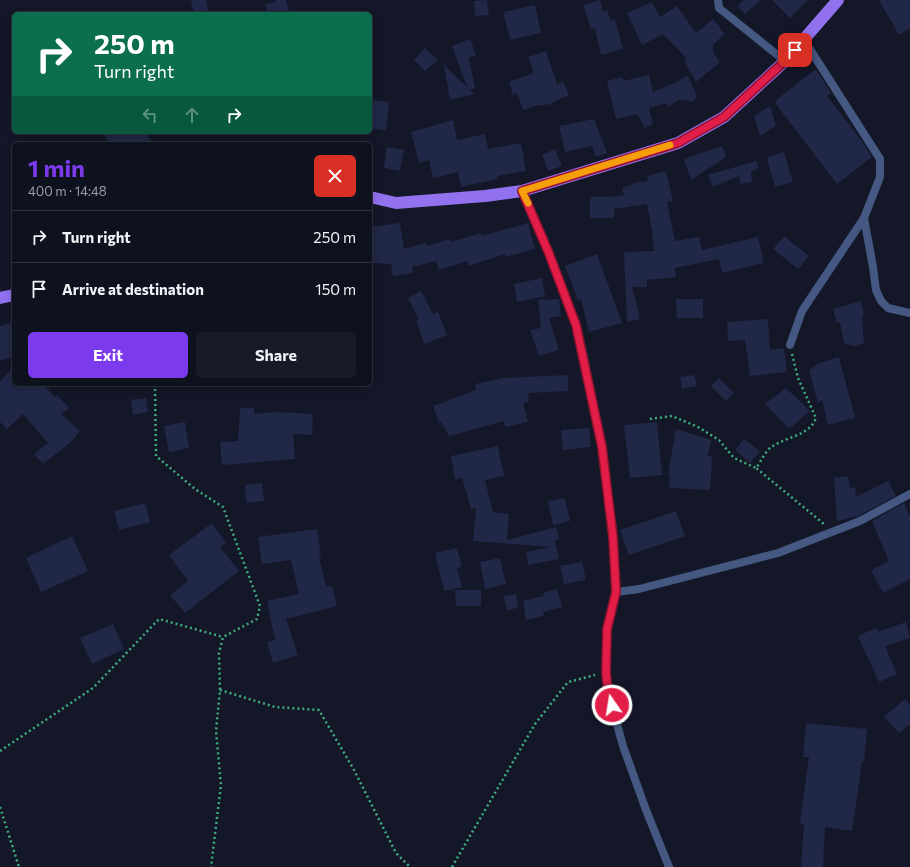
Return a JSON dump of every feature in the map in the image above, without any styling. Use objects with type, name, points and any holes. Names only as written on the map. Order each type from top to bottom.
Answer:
[{"type":"main road","points":[[372,197],[396,203],[485,196],[522,191],[678,143],[724,117],[785,61],[838,0]]},
{"type":"main road","points":[[0,298],[12,295]]},
{"type":"street","points":[[718,0],[719,8],[785,61]]},
{"type":"street","points":[[790,345],[802,311],[864,218],[880,177],[880,159],[804,40]]},
{"type":"street","points":[[522,191],[548,251],[576,325],[602,447],[613,537],[616,592],[607,629],[606,672],[608,692],[623,746],[646,810],[669,867]]},
{"type":"street","points":[[864,218],[876,290],[881,301],[888,308],[910,313]]},
{"type":"street","points":[[616,592],[639,590],[778,553],[860,521],[910,494]]},
{"type":"path","points":[[756,468],[772,446],[801,434],[813,425],[816,418],[798,378],[790,345]]},
{"type":"path","points":[[0,751],[93,688],[159,619],[223,637],[257,619],[260,606],[223,507],[195,489],[156,456],[155,386]]},
{"type":"path","points":[[650,419],[672,416],[698,427],[718,440],[734,458],[756,468],[833,532]]},
{"type":"path","points":[[211,867],[220,785],[216,731],[220,690],[218,652],[223,637]]},
{"type":"path","points":[[452,867],[535,724],[568,682],[606,672]]},
{"type":"path","points":[[220,690],[275,707],[319,710],[354,770],[396,853],[410,867]]},
{"type":"path","points":[[0,807],[19,867]]},
{"type":"building","points":[[191,0],[206,0],[209,12],[194,12]]},
{"type":"building","points":[[275,0],[286,0],[289,12],[267,12],[266,4],[276,2]]},
{"type":"building","points":[[487,0],[489,15],[475,16],[474,1]]},
{"type":"building","points":[[600,0],[603,12],[607,10],[611,21],[615,19],[623,49],[601,55],[595,28],[591,29],[583,5]]},
{"type":"building","points":[[744,0],[761,0],[745,14],[737,6]]},
{"type":"building","points":[[772,0],[808,0],[790,18]]},
{"type":"building","points":[[879,0],[910,0],[910,28],[899,35]]},
{"type":"building","points":[[652,2],[660,17],[677,6],[696,33],[713,19],[725,34],[713,44],[714,54],[720,62],[696,82],[685,62],[686,58],[663,34],[642,45],[627,13]]},
{"type":"building","points":[[535,5],[541,33],[510,40],[503,12]]},
{"type":"building","points":[[470,39],[476,55],[469,58],[475,88],[470,90],[475,94],[450,100],[444,65],[467,87],[452,46]]},
{"type":"building","points":[[425,48],[438,60],[425,71],[414,60]]},
{"type":"building","points":[[546,51],[557,84],[563,82],[569,95],[552,104],[535,106],[523,110],[517,93],[513,95],[509,82],[534,73],[528,57]]},
{"type":"building","points":[[816,69],[831,93],[827,96],[864,144],[872,157],[837,184],[775,103],[777,101],[776,100]]},
{"type":"building","points":[[649,75],[653,92],[688,76],[697,96],[692,102],[679,100],[668,107],[667,103],[649,108],[653,124],[645,128],[637,114],[616,119],[607,81],[622,77],[623,81]]},
{"type":"building","points":[[372,100],[389,102],[386,130],[372,129]]},
{"type":"building","points":[[770,106],[776,126],[760,136],[754,116]]},
{"type":"building","points":[[594,119],[607,153],[596,157],[592,146],[565,152],[559,126]]},
{"type":"building","points":[[453,120],[457,140],[485,134],[488,149],[521,143],[526,171],[497,176],[497,179],[461,187],[458,172],[433,178],[429,160],[419,163],[411,132]]},
{"type":"building","points":[[105,134],[147,134],[151,142],[108,142]]},
{"type":"building","points":[[722,146],[726,157],[691,180],[684,159]]},
{"type":"building","points":[[387,147],[404,150],[400,171],[384,168]]},
{"type":"building","points":[[555,149],[562,166],[548,171],[542,155]]},
{"type":"building","points":[[784,152],[793,182],[775,187],[768,157]]},
{"type":"building","points":[[756,161],[759,168],[751,172],[752,182],[741,184],[739,176],[713,187],[708,175]]},
{"type":"building","points":[[666,171],[673,201],[667,202],[675,241],[699,237],[702,250],[758,237],[764,263],[722,273],[719,259],[675,268],[676,277],[647,280],[647,287],[632,287],[640,319],[627,322],[624,252],[654,251],[647,204],[614,209],[614,218],[590,218],[590,197],[624,196],[622,188],[633,183],[648,181],[647,176]]},
{"type":"building","points":[[400,223],[404,249],[426,243],[427,246],[450,239],[451,242],[481,233],[482,236],[528,223],[535,249],[506,257],[505,254],[468,266],[467,261],[439,270],[436,261],[412,267],[413,273],[393,276],[391,264],[372,263],[372,227]]},
{"type":"building","points":[[784,236],[809,256],[798,269],[773,249]]},
{"type":"building","points":[[597,254],[622,323],[589,332],[581,299],[578,300],[565,266]]},
{"type":"building","points":[[542,278],[545,296],[517,302],[514,284]]},
{"type":"building","points":[[421,291],[433,314],[438,312],[447,335],[424,344],[416,320],[419,319],[408,298]]},
{"type":"building","points":[[559,299],[561,316],[549,318],[559,350],[539,356],[530,330],[541,328],[538,300]]},
{"type":"building","points":[[676,299],[703,299],[703,318],[677,318]]},
{"type":"building","points":[[861,301],[864,316],[862,316],[864,343],[855,346],[844,344],[840,322],[837,323],[833,309]]},
{"type":"building","points":[[768,319],[770,350],[784,348],[787,372],[750,376],[745,340],[728,341],[727,322]]},
{"type":"building","points":[[12,323],[12,357],[0,360],[0,326]]},
{"type":"building","points":[[839,357],[855,418],[828,425],[822,400],[818,403],[809,370],[817,364]]},
{"type":"building","points":[[12,369],[12,386],[45,386],[55,397],[57,395],[69,408],[61,414],[80,431],[71,442],[43,464],[34,454],[48,443],[23,414],[7,429],[0,422],[0,381]]},
{"type":"building","points":[[568,375],[568,391],[528,393],[529,402],[523,403],[528,422],[505,427],[504,421],[449,436],[441,422],[439,423],[433,406],[476,390],[475,384],[503,378]]},
{"type":"building","points":[[694,375],[697,386],[682,389],[680,377]]},
{"type":"building","points":[[719,378],[734,393],[726,401],[711,386]]},
{"type":"building","points":[[786,388],[810,411],[789,429],[765,404]]},
{"type":"building","points":[[146,398],[148,412],[133,415],[131,400]]},
{"type":"building","points":[[240,408],[254,408],[254,414],[278,412],[313,414],[312,435],[293,434],[295,459],[222,465],[220,442],[238,441]]},
{"type":"building","points":[[185,422],[189,448],[169,452],[164,426]]},
{"type":"building","points":[[657,422],[662,475],[630,478],[624,425]]},
{"type":"building","points":[[589,428],[591,447],[563,450],[561,430]]},
{"type":"building","points":[[676,429],[711,440],[708,456],[712,457],[710,490],[669,488],[670,474],[668,474]]},
{"type":"building","points":[[744,439],[760,451],[750,463],[735,450]]},
{"type":"building","points":[[498,446],[504,476],[485,480],[493,512],[509,514],[507,540],[556,527],[559,539],[555,540],[559,559],[528,565],[526,552],[551,547],[473,541],[476,508],[471,509],[462,478],[455,479],[451,456]]},
{"type":"building","points":[[848,476],[850,488],[855,487],[856,497],[888,481],[896,496],[858,516],[837,521],[834,478]]},
{"type":"building","points":[[262,483],[264,501],[246,503],[245,485]]},
{"type":"building","points":[[565,498],[570,521],[553,525],[548,501]]},
{"type":"building","points":[[145,503],[150,522],[119,530],[114,511]]},
{"type":"building","points":[[904,503],[910,517],[910,579],[883,593],[871,570],[889,561],[872,521]]},
{"type":"building","points":[[676,511],[685,536],[629,555],[620,530]]},
{"type":"building","points":[[212,523],[226,543],[220,547],[239,571],[185,613],[170,595],[188,581],[169,555]]},
{"type":"building","points":[[317,529],[321,556],[319,556],[326,587],[332,586],[337,606],[286,619],[298,655],[273,663],[267,642],[275,640],[267,601],[299,594],[291,560],[262,564],[258,537]]},
{"type":"building","points":[[72,536],[88,571],[41,592],[26,558]]},
{"type":"building","points":[[457,548],[462,567],[457,568],[462,587],[444,591],[435,553]]},
{"type":"building","points":[[500,558],[506,584],[485,589],[480,562]]},
{"type":"building","points":[[582,562],[586,580],[564,584],[560,566]]},
{"type":"building","points":[[557,589],[562,607],[543,612],[544,616],[526,620],[523,601],[544,596],[543,593]]},
{"type":"building","points":[[455,590],[481,590],[481,606],[456,606]]},
{"type":"building","points":[[516,594],[518,608],[507,610],[504,596]]},
{"type":"building","points":[[906,622],[910,638],[885,646],[897,674],[879,682],[858,636],[876,628],[878,632]]},
{"type":"building","points":[[113,624],[124,649],[92,664],[80,638]]},
{"type":"building","points":[[905,699],[910,705],[910,724],[899,733],[884,717]]},
{"type":"building","points":[[806,723],[867,729],[864,762],[862,762],[852,831],[825,827],[823,867],[801,867],[804,824],[800,823],[809,757],[803,757]]},
{"type":"slow traffic","points":[[528,203],[522,191],[670,145]]},
{"type":"route","points":[[612,705],[608,692],[606,672],[607,629],[616,592],[613,537],[602,447],[576,325],[548,251],[522,191],[678,143],[724,117],[795,50]]}]
